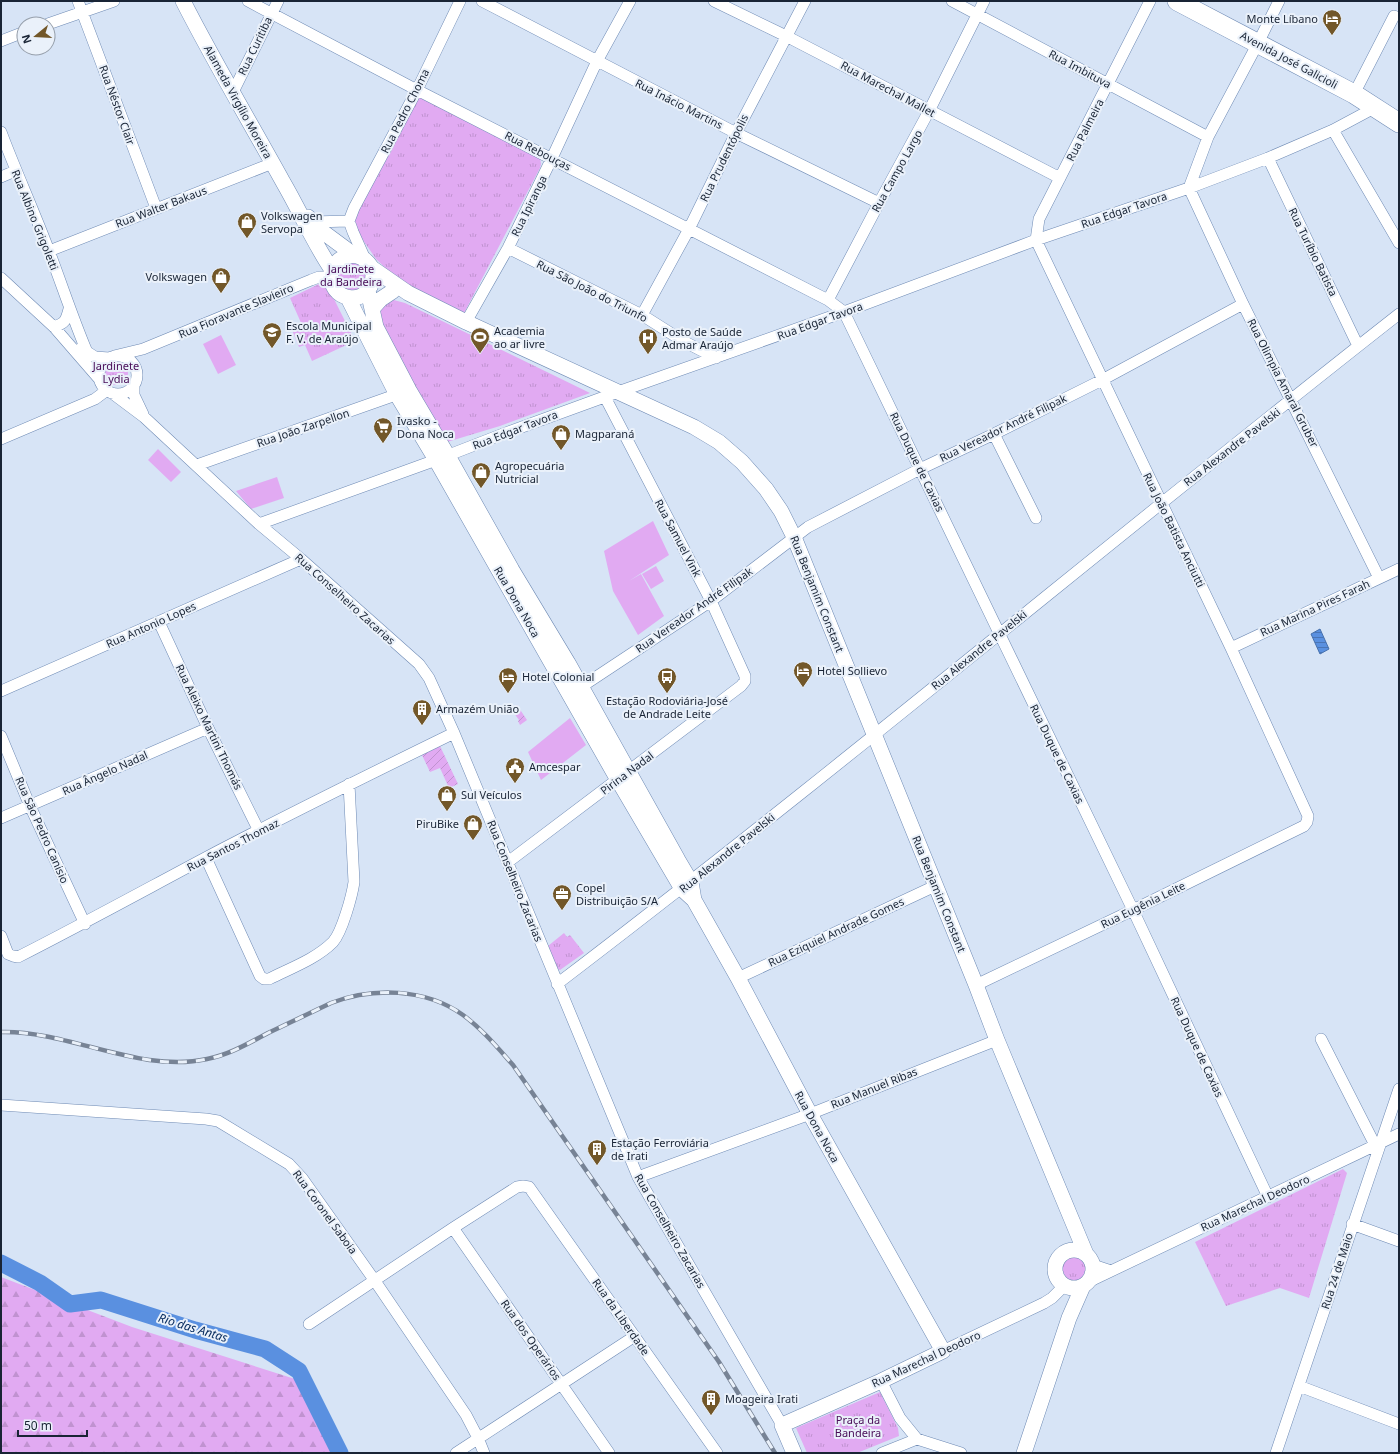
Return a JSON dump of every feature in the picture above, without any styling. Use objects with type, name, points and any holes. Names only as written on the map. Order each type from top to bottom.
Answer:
[{"type":"highway","name":"Avenida José Galicioli","points":[[1177,1],[1354,94],[1399,123]]},
{"type":"main road","name":"Alameda Virgílio Moreira","points":[[183,1],[273,163],[331,273]]},
{"type":"main road","name":"Alameda Virgílio Moreira","points":[[294,202],[323,232],[364,261]]},
{"type":"main road","points":[[347,256],[364,261],[374,275],[370,289],[362,296],[354,298],[348,298],[341,295],[332,284],[331,273],[335,263],[347,256]]},
{"type":"main road","name":"Rua Benjamim Constant","points":[[364,261],[408,293],[611,394],[694,427],[719,442],[742,462],[766,489],[781,511],[794,537],[997,1040],[1070,1217],[1089,1259]]},
{"type":"main road","name":"Rua Benjamim Constant","points":[[370,289],[408,293]]},
{"type":"main road","name":"Rua Dona Noca","points":[[370,289],[376,327],[403,392]]},
{"type":"main road","points":[[372,309],[381,299],[392,291]]},
{"type":"main road","name":"Rua Dona Noca","points":[[348,298],[442,458],[694,900],[738,978],[810,1114],[943,1351]]},
{"type":"main road","name":"Rua Benjamim Constant","points":[[1069,1251],[1070,1217]]},
{"type":"main road","points":[[1024,1453],[1069,1318],[1077,1285],[1093,1271],[1089,1259],[1075,1250],[1063,1254],[1059,1258],[1056,1270],[1057,1276],[1061,1283],[1077,1285]]},
{"type":"main road","name":"Rua Marechal Deodoro","points":[[782,1425],[828,1403],[881,1381],[943,1351]]},
{"type":"main road","points":[[782,1425],[794,1453]]},
{"type":"street","name":"Rua Néstor Clair","points":[[78,1],[156,208]]},
{"type":"street","points":[[56,21],[114,1]]},
{"type":"street","name":"Rua Rebouças","points":[[248,1],[417,90],[828,300]]},
{"type":"street","name":"Rua Curitiba","points":[[233,92],[278,1]]},
{"type":"street","name":"Rua Pedro Choma","points":[[349,221],[354,208],[417,90],[460,1]]},
{"type":"street","name":"Rua Inácio Martins","points":[[482,1],[736,133],[878,203]]},
{"type":"street","name":"Rua Ipiranga","points":[[466,322],[508,248],[597,61],[630,1]]},
{"type":"street","name":"Rua Marechal Mallet","points":[[714,1],[786,36],[1060,178]]},
{"type":"street","name":"Rua Prudentópolis","points":[[642,315],[689,229],[736,133],[805,1]]},
{"type":"street","name":"Rua Imbituva","points":[[952,1],[1208,137]]},
{"type":"street","name":"Rua Campo Largo","points":[[828,300],[878,203],[929,111],[984,1]]},
{"type":"street","name":"Rua Palmeira","points":[[1036,240],[1039,219],[1150,1]]},
{"type":"street","points":[[1188,188],[1208,137],[1258,44],[1279,1]]},
{"type":"street","points":[[1354,94],[1394,16]]},
{"type":"street","points":[[1,40],[16,35]]},
{"type":"street","name":"Rua Edgar Tavora","points":[[259,524],[442,458],[611,394],[844,312],[1036,240],[1188,188],[1268,158],[1333,130],[1376,108]]},
{"type":"street","points":[[1333,130],[1399,243]]},
{"type":"street","name":"Rua Albino Grigoletti","points":[[1,132],[15,171],[49,251],[69,309],[87,352]]},
{"type":"street","name":"Rua Turíbio Batista","points":[[1268,158],[1358,346]]},
{"type":"street","name":"Rua Walter Bakaus","points":[[49,251],[273,163]]},
{"type":"street","points":[[1,177],[15,171]]},
{"type":"street","name":"Rua Olimpia Amaral Gruber","points":[[1188,188],[1243,304],[1379,578]]},
{"type":"street","points":[[312,222],[349,221],[364,261]]},
{"type":"street","name":"Rua João Batista Anciutti","points":[[1036,240],[1231,648],[1308,816],[1308,822]]},
{"type":"street","name":"Rua São João do Triunfo","points":[[508,248],[642,315],[683,341],[716,358]]},
{"type":"street","name":"Rua Fioravante Slavieiro","points":[[112,357],[143,349],[331,273]]},
{"type":"street","points":[[1,278],[54,327],[109,391]]},
{"type":"street","points":[[828,300],[844,312]]},
{"type":"street","name":"Rua Vereador André Filipak","points":[[575,691],[711,601],[808,527],[920,468],[994,434],[1102,380],[1243,304]]},
{"type":"street","points":[[54,327],[64,323],[69,309]]},
{"type":"street","name":"Rua Duque de Caxias","points":[[844,312],[1133,910],[1268,1197]]},
{"type":"street","name":"Rua Alexandre Pavelski","points":[[558,984],[686,886],[1399,314]]},
{"type":"street","points":[[63,337],[95,357],[126,358],[131,362],[136,370]]},
{"type":"street","points":[[1,439],[95,399],[109,391],[124,392],[130,389],[134,385],[136,379],[138,361],[143,349]]},
{"type":"street","points":[[100,380],[100,367],[112,357]]},
{"type":"street","name":"Rua Conselheiro Zacarias","points":[[134,385],[134,395],[144,416]]},
{"type":"street","name":"Rua Conselheiro Zacarias","points":[[109,391],[144,416],[259,524],[301,559],[418,664],[428,678],[454,733],[638,1177],[782,1425]]},
{"type":"street","name":"Rua João Zarpellon","points":[[197,465],[403,392]]},
{"type":"street","name":"Rua Samuel Vink","points":[[611,394],[711,601],[745,676],[745,681]]},
{"type":"street","points":[[994,434],[1036,518]]},
{"type":"street","name":"Rua Antonio Lopes","points":[[1,690],[301,559]]},
{"type":"street","name":"Rua Marina Pires Farah","points":[[1231,648],[1399,569]]},
{"type":"street","name":"Rua Aleixo Martini Thomás","points":[[159,622],[208,728],[259,831]]},
{"type":"street","name":"Pirina Nadal","points":[[508,862],[741,686],[745,681]]},
{"type":"street","name":"Rua Ângelo Nadal","points":[[1,818],[208,728]]},
{"type":"street","name":"Rua Santos Thomaz","points":[[1,936],[8,954],[18,956],[85,924],[206,858],[349,784],[454,733]]},
{"type":"street","name":"Rua São Pedro Canisio","points":[[1,736],[30,806],[85,924]]},
{"type":"street","points":[[206,858],[260,976],[264,979],[270,979],[313,957],[333,942],[338,935],[352,896],[354,882],[349,784]]},
{"type":"street","name":"Rua Eugênia Leite","points":[[976,985],[1133,910],[1304,826],[1308,822]]},
{"type":"street","name":"Rua Eziquiel Andrade Gomes","points":[[738,978],[935,886]]},
{"type":"street","points":[[1321,1039],[1378,1143]]},
{"type":"street","name":"Rua Manuel Ribas","points":[[638,1177],[810,1114],[997,1040]]},
{"type":"street","name":"Rua 24 de Maio","points":[[1276,1453],[1378,1143],[1399,1089]]},
{"type":"street","name":"Rua Coronel Saboia","points":[[1,1105],[218,1121],[289,1164],[302,1178],[375,1281],[466,1415],[484,1453]]},
{"type":"street","name":"Rua Marechal Deodoro","points":[[943,1351],[1044,1303],[1077,1285],[1111,1271],[1399,1134]]},
{"type":"street","name":"Rua da Liberdade","points":[[453,1228],[517,1187],[529,1187],[717,1453]]},
{"type":"street","points":[[1352,1224],[1399,1241]]},
{"type":"street","points":[[309,1324],[453,1228]]},
{"type":"street","name":"Rua dos Operários","points":[[453,1228],[609,1453]]},
{"type":"street","points":[[1089,1259],[1111,1271]]},
{"type":"street","points":[[456,1453],[635,1336]]},
{"type":"street","points":[[881,1381],[900,1418],[916,1440]]},
{"type":"street","points":[[1298,1386],[1399,1424]]},
{"type":"street","points":[[882,1453],[916,1440],[961,1453]]},
{"type":"green space","points":[[419,98],[422,98],[540,158],[540,168],[462,317],[398,280],[376,259],[354,227],[353,218]]},
{"type":"green space","name":"Jardinete da Bandeira","points":[[354,258],[367,272],[364,286],[356,291],[343,290],[334,272]]},
{"type":"green space","points":[[325,281],[355,341],[312,361],[305,345],[299,347],[292,330],[302,325],[290,298]]},
{"type":"green space","points":[[390,299],[405,303],[590,393],[500,426],[447,442],[383,335],[378,307]]},
{"type":"green space","points":[[221,335],[236,365],[218,374],[203,344]]},
{"type":"green space","name":"Jardinete Lydia","points":[[116,361],[125,364],[128,373],[125,382],[116,385],[107,382],[104,373],[107,364]]},
{"type":"green space","points":[[158,449],[181,472],[171,482],[148,460]]},
{"type":"green space","points":[[277,477],[284,498],[251,509],[236,491]]},
{"type":"green space","points":[[653,521],[669,555],[629,581],[641,574],[664,616],[638,635],[613,591],[604,551]]},
{"type":"green space","points":[[656,566],[664,581],[651,589],[642,574]]},
{"type":"green space","points":[[517,705],[527,720],[520,725],[519,720],[511,709]]},
{"type":"green space","points":[[570,718],[586,745],[541,780],[528,752]]},
{"type":"green space","points":[[440,746],[458,784],[449,788],[440,768],[430,772],[422,755]]},
{"type":"green space","points":[[564,933],[567,937],[570,935],[584,953],[560,970],[556,968],[548,946]]},
{"type":"green space","points":[[1343,1169],[1347,1173],[1309,1298],[1280,1288],[1226,1306],[1195,1242]]},
{"type":"green space","points":[[1074,1255],[1084,1259],[1088,1269],[1084,1279],[1074,1283],[1064,1279],[1060,1269],[1064,1259]]},
{"type":"green space","points":[[1,1277],[132,1327],[295,1379],[333,1453],[1,1453]]},
{"type":"green space","name":"Praça da Bandeira","points":[[880,1392],[898,1428],[899,1436],[857,1453],[807,1453],[796,1428]]},
{"type":"water","points":[[1320,629],[1329,649],[1320,654],[1311,634]]},
{"type":"waterway","name":"Rio das Antas","points":[[1,1263],[40,1283],[70,1304],[101,1300],[195,1330],[265,1349],[299,1371],[340,1453]]},
{"type":"railway","points":[[1,1032],[26,1033],[52,1037],[130,1057],[156,1061],[182,1062],[207,1059],[231,1052],[331,1003],[364,994],[398,993],[416,995],[432,999],[448,1006],[477,1026],[513,1065],[719,1362],[775,1453]]},
{"type":"place","name":"Monte Líbano","points":[[1332,36]]},
{"type":"place","name":"Volkswagen Servopa","points":[[247,239]]},
{"type":"place","name":"Volkswagen","points":[[221,294]]},
{"type":"place","name":"Escola Municipal F. V. de Araújo","points":[[272,349]]},
{"type":"place","name":"Academia ao ar livre","points":[[480,354]]},
{"type":"place","name":"Posto de Saúde Admar Araújo","points":[[648,355]]},
{"type":"place","name":"Ivasko - Dona Noca","points":[[383,444]]},
{"type":"place","name":"Magparaná","points":[[561,451]]},
{"type":"place","name":"Agropecuária Nutricial","points":[[481,489]]},
{"type":"place","name":"Hotel Sollievo","points":[[803,688]]},
{"type":"place","name":"Hotel Colonial","points":[[508,694]]},
{"type":"place","name":"Estação Rodoviária-José de Andrade Leite","points":[[667,694]]},
{"type":"place","name":"Armazém União","points":[[422,726]]},
{"type":"place","name":"Amcespar","points":[[515,784]]},
{"type":"place","name":"Sul Veículos","points":[[447,812]]},
{"type":"place","name":"PiruBike","points":[[473,841]]},
{"type":"place","name":"Copel Distribuição S/A","points":[[562,911]]},
{"type":"place","name":"Estação Ferroviária de Irati","points":[[597,1166]]},
{"type":"place","name":"Moageira Irati","points":[[711,1416]]}]
